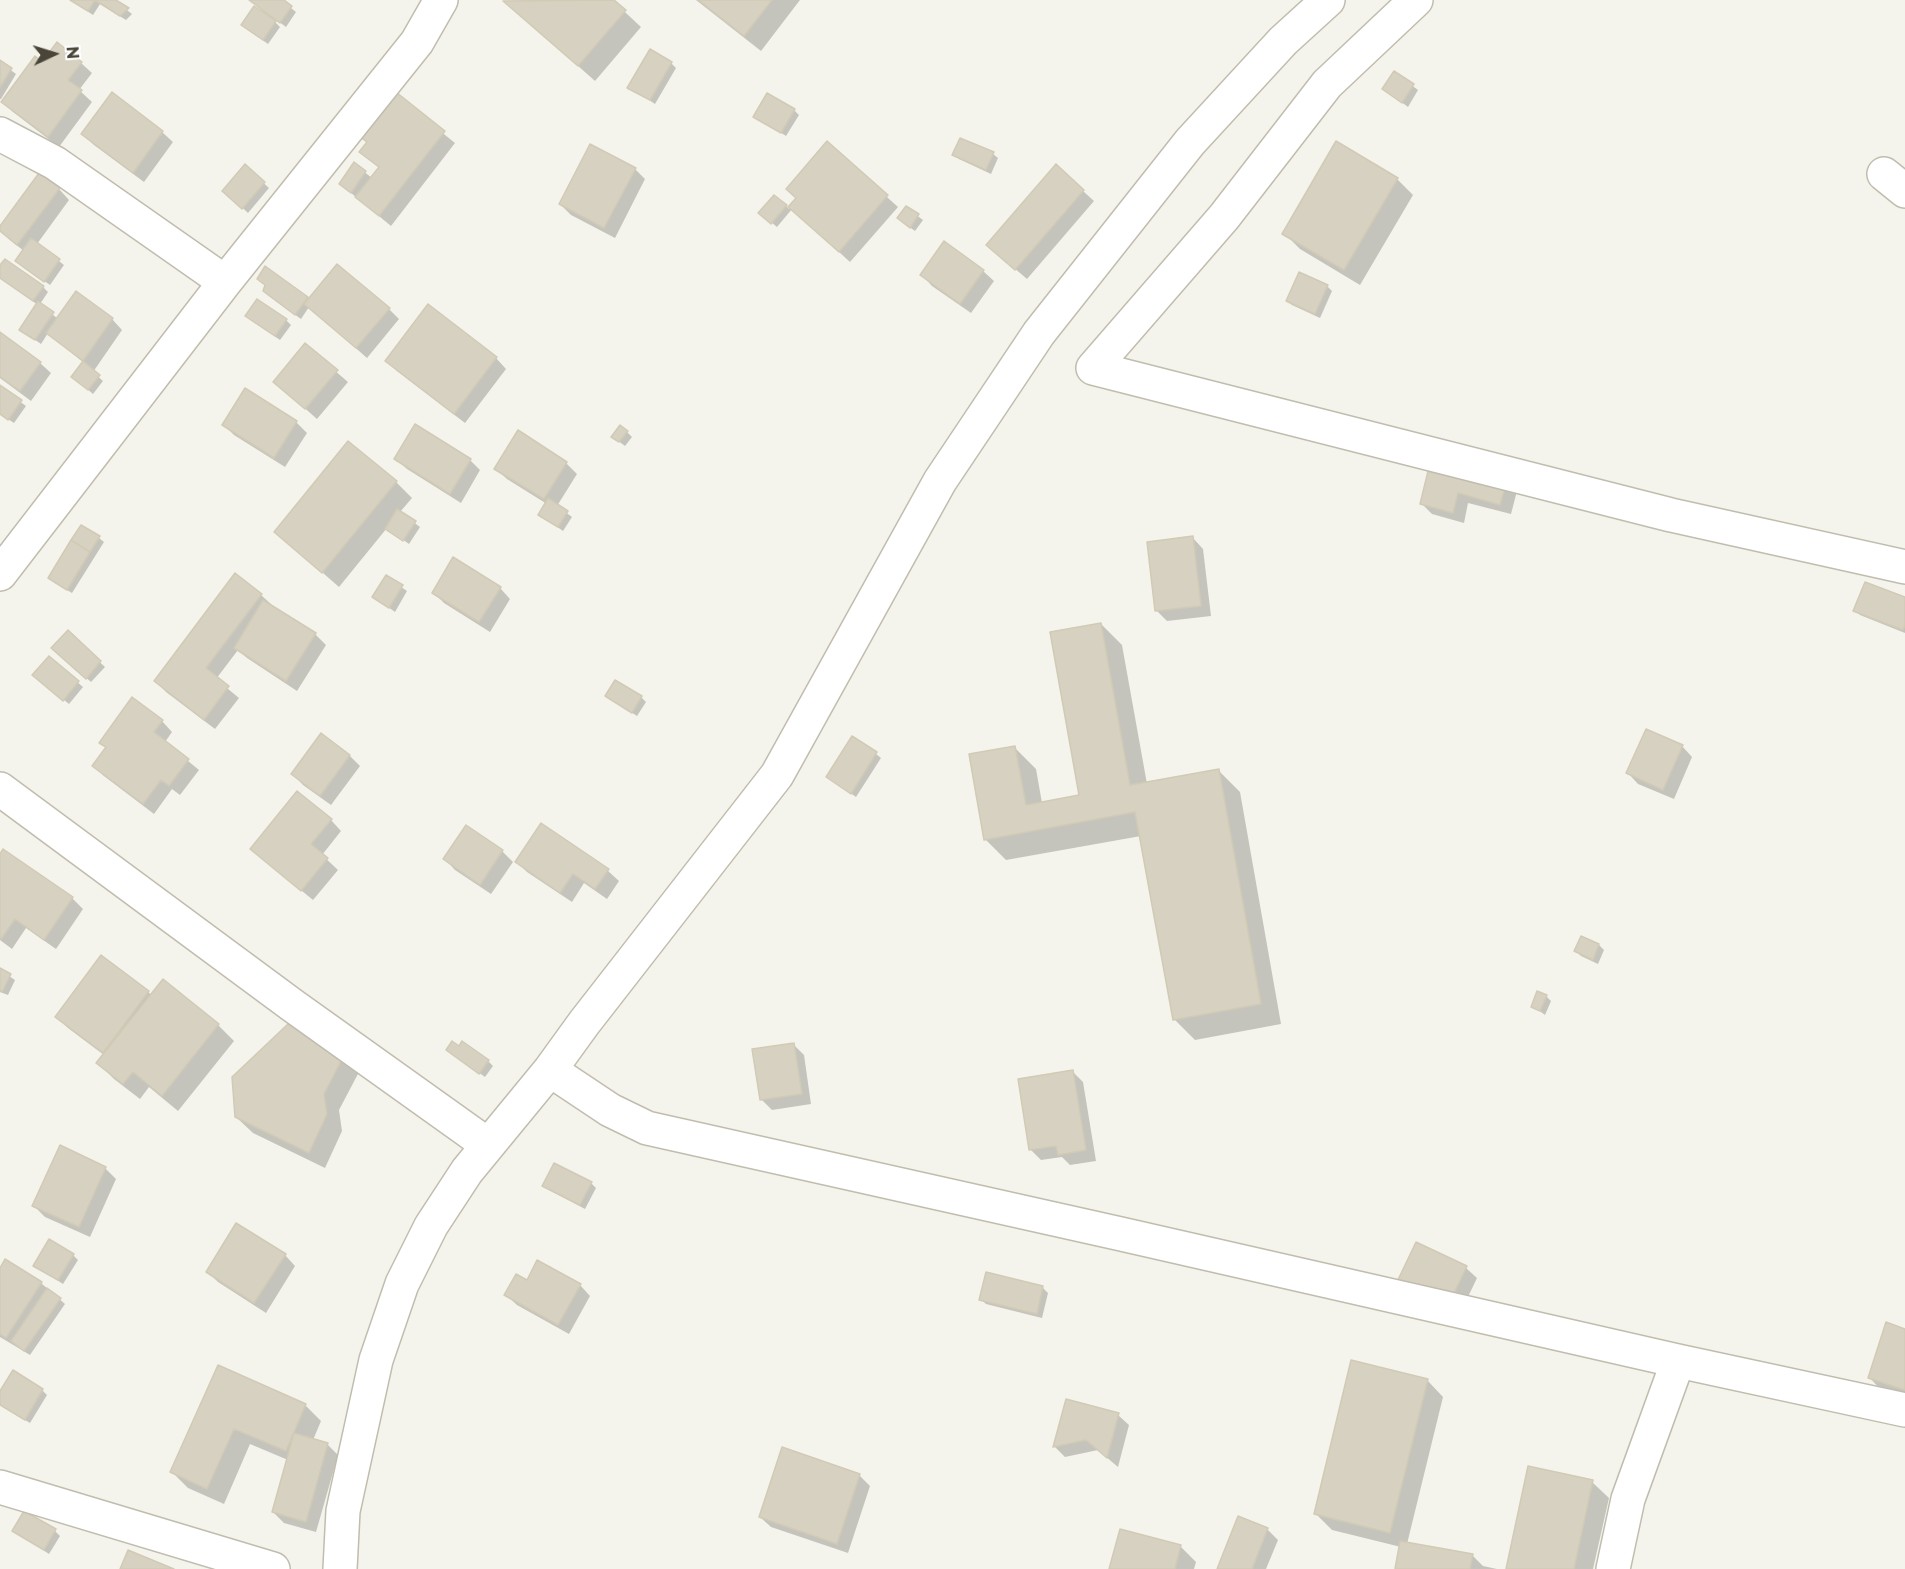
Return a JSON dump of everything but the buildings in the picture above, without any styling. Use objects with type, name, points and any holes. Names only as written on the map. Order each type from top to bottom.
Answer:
[{"type":"street","points":[[0,574],[225,282],[417,42],[441,0]]},
{"type":"street","points":[[340,1569],[343,1511],[376,1360],[402,1284],[431,1226],[467,1171],[550,1070],[777,775],[940,481],[1039,333],[1190,142],[1282,41],[1328,0]]},
{"type":"street","points":[[1416,0],[1327,84],[1224,217],[1093,368],[1671,515],[1905,567]]},
{"type":"street","points":[[0,134],[55,163],[225,282]]},
{"type":"street","points":[[0,789],[292,1005],[488,1145]]},
{"type":"street","points":[[550,1070],[610,1110],[647,1128],[1678,1361],[1905,1410]]},
{"type":"street","points":[[1613,1569],[1628,1499],[1678,1361]]},
{"type":"street","points":[[0,1487],[273,1569]]}]
